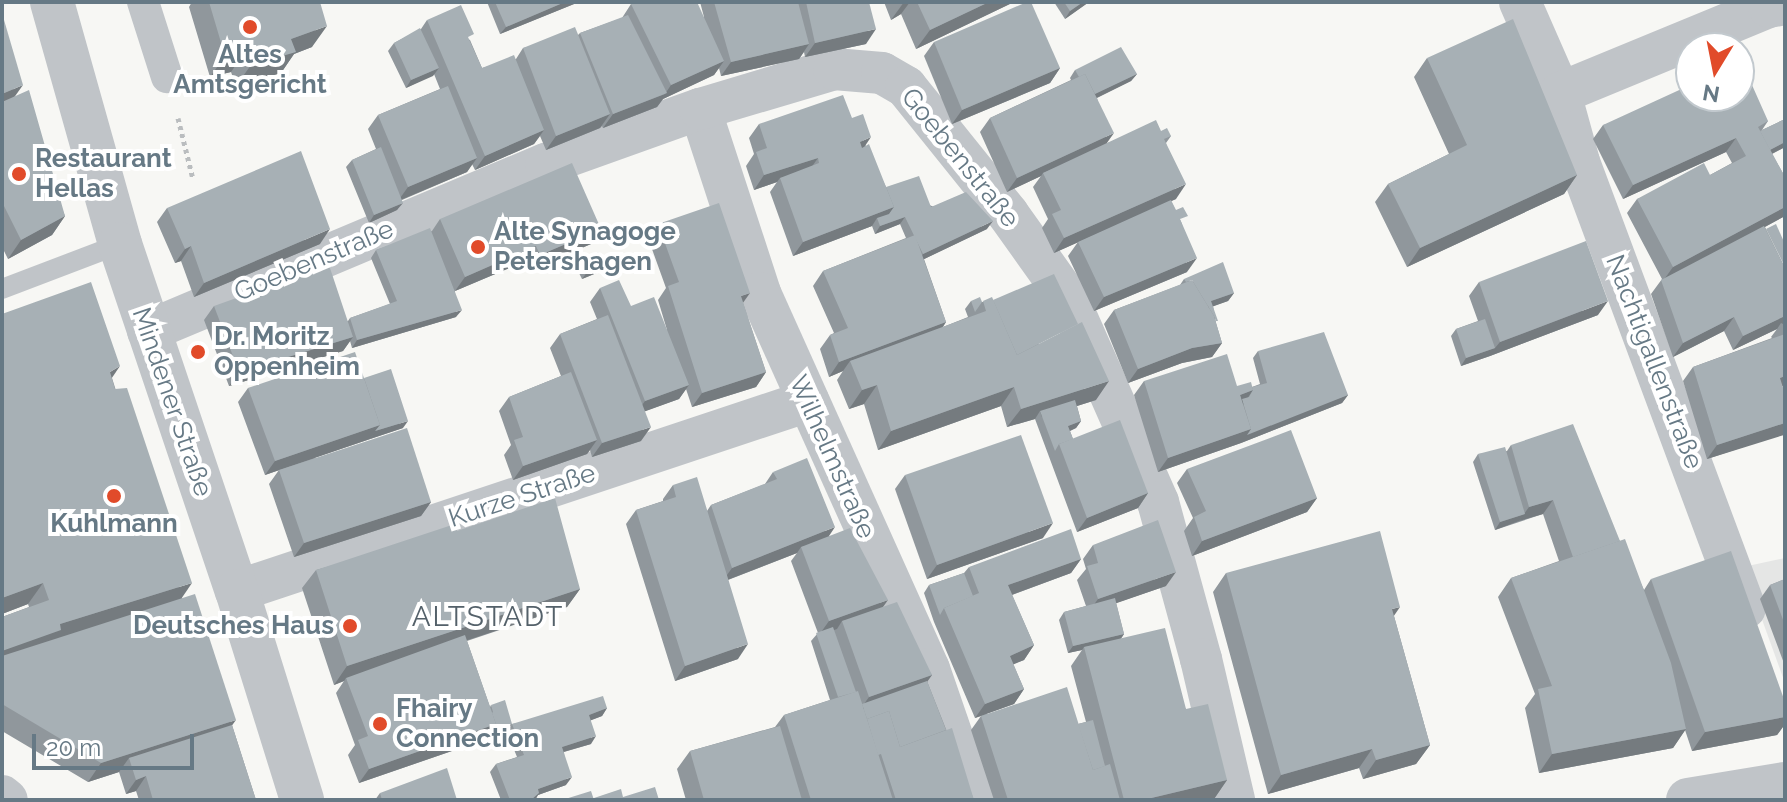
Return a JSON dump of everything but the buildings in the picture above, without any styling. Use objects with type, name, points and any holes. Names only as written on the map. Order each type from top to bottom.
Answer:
[{"type":"street","name":"Mindener Straße","points":[[52,2],[120,244],[237,591],[302,800]]},
{"type":"street","points":[[143,2],[167,77]]},
{"type":"street","name":"Nachtigallenstraße","points":[[1520,2],[1560,93],[1579,162],[1756,640]]},
{"type":"street","points":[[1560,93],[1769,7],[1785,4]]},
{"type":"street","name":"Goebenstraße","points":[[148,331],[546,164],[700,109],[834,69],[882,73],[906,87],[1008,214],[1068,298],[1158,502],[1234,800]]},
{"type":"street","name":"Wilhelmstraße","points":[[700,109],[760,293],[929,669],[974,800]]},
{"type":"street","name":"Kurze Straße","points":[[237,591],[808,401]]},
{"type":"street","points":[[1688,800],[1785,784]]},
{"type":"street","points":[[2,796],[7,800]]},
{"type":"lane","points":[[2,289],[120,244]]},
{"type":"path","points":[[167,77],[193,179]]},
{"type":"shaded area","points":[[1785,558],[1785,683],[1743,567]]},
{"type":"place","name":"Altes Amtsgericht","points":[[250,27]]},
{"type":"place","name":"Restaurant Hellas","points":[[19,174]]},
{"type":"place","name":"Alte Synagoge Petershagen","points":[[478,247]]},
{"type":"place","name":"Dr. Moritz Oppenheim","points":[[198,352]]},
{"type":"place","name":"Kuhlmann","points":[[114,496]]},
{"type":"place","name":"Deutsches Haus","points":[[350,626]]},
{"type":"place","name":"Fhairy Connection","points":[[380,724]]},
{"type":"district","name":"ALTSTADT","points":[[488,617]]}]
